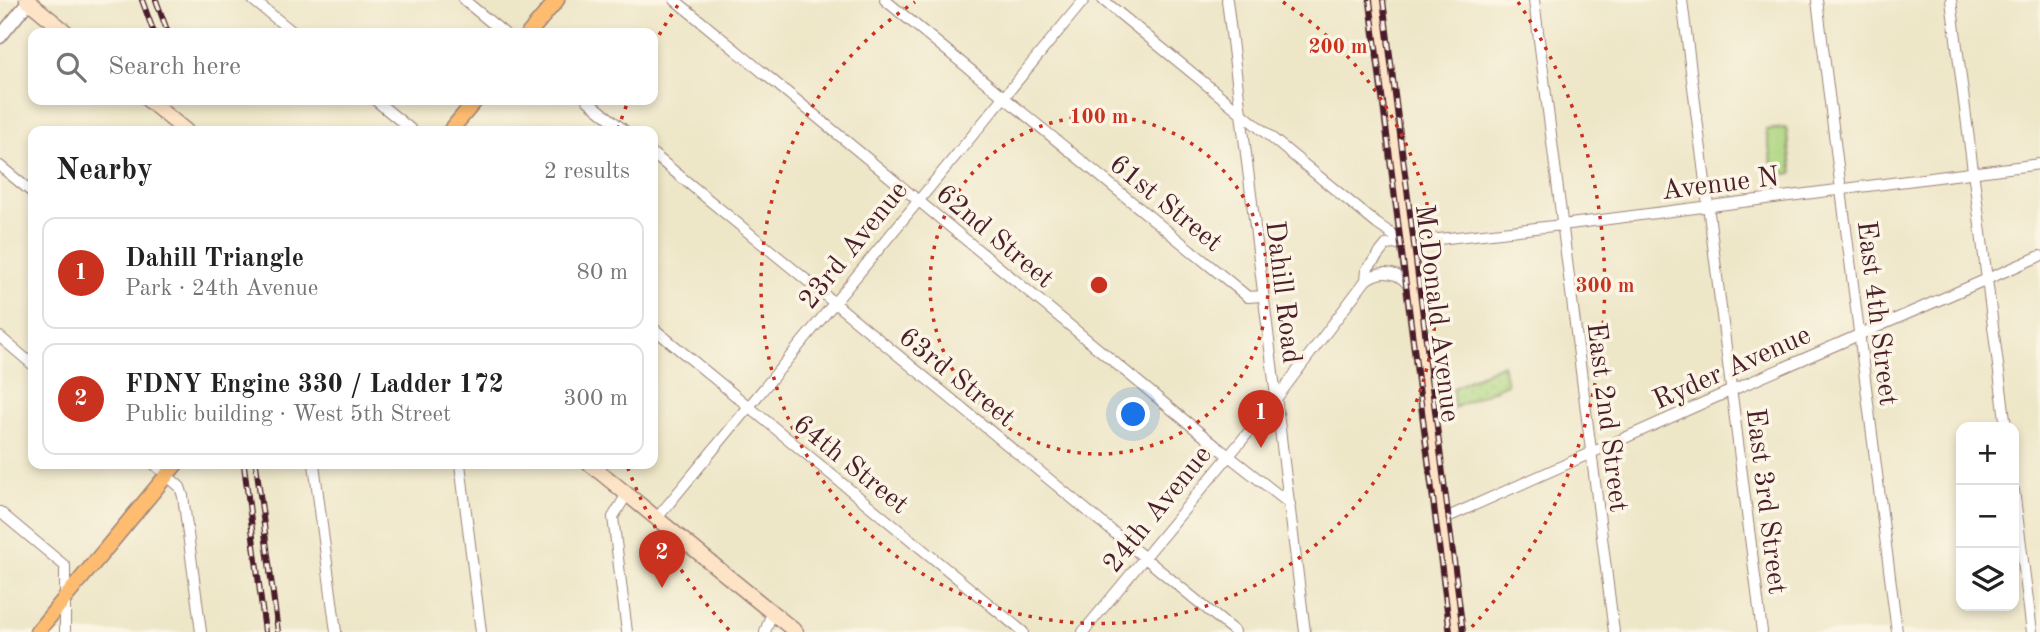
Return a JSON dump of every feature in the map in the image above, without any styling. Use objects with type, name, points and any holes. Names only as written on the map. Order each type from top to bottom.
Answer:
[{"type":"main road","points":[[533,28],[556,0]]},
{"type":"main road","name":"McDonald Avenue","points":[[1375,0],[1455,632]]},
{"type":"main road","points":[[28,1],[61,28]]},
{"type":"main road","points":[[154,105],[180,126]]},
{"type":"main road","points":[[454,126],[472,105]]},
{"type":"main road","points":[[37,632],[171,469]]},
{"type":"main road","points":[[596,469],[796,632]]},
{"type":"street","points":[[253,0],[287,28]]},
{"type":"street","points":[[464,0],[498,28]]},
{"type":"street","name":"62nd Street","points":[[675,0],[1228,456],[1290,504]]},
{"type":"street","name":"61st Street","points":[[885,0],[1248,296],[1262,296]]},
{"type":"street","name":"23rd Avenue","points":[[657,518],[1084,0]]},
{"type":"street","points":[[1104,0],[1377,224],[1405,243]]},
{"type":"street","name":"Dahill Road","points":[[1227,0],[1305,632]]},
{"type":"street","name":"East 2nd Street","points":[[1534,0],[1614,632]]},
{"type":"street","name":"East 3rd Street","points":[[1682,0],[1762,632]]},
{"type":"street","name":"East 4th Street","points":[[1817,0],[1897,632]]},
{"type":"street","points":[[1951,0],[2005,422]]},
{"type":"street","points":[[0,37],[28,1]]},
{"type":"street","points":[[381,105],[407,126]]},
{"type":"street","points":[[592,105],[619,126]]},
{"type":"street","name":"63rd Street","points":[[658,158],[1235,632]]},
{"type":"street","name":"Avenue N","points":[[1405,243],[2040,164]]},
{"type":"street","points":[[0,166],[28,189]]},
{"type":"street","name":"24th Avenue","points":[[1083,632],[1276,399],[1366,280],[1367,269],[1386,245],[1405,243]]},
{"type":"street","name":"Ryder Avenue","points":[[1441,520],[2040,257]]},
{"type":"street","points":[[1366,280],[1378,274],[1391,274],[1403,278],[1411,289]]},
{"type":"street","name":"64th Street","points":[[658,332],[1023,632]]},
{"type":"street","points":[[0,337],[28,361]]},
{"type":"street","points":[[171,469],[183,496],[201,632]]},
{"type":"street","points":[[315,469],[336,632]]},
{"type":"street","points":[[461,469],[481,632]]},
{"type":"street","points":[[627,494],[613,517],[627,632]]},
{"type":"street","points":[[0,512],[65,566],[65,632]]},
{"type":"street","points":[[2019,529],[2032,632]]},
{"type":"street","points":[[765,632],[772,612]]},
{"type":"green space","points":[[1786,128],[1793,173],[1774,175],[1766,130]]},
{"type":"green space","points":[[1503,364],[1507,384],[1454,408],[1453,388]]},
{"type":"railway","points":[[142,0],[152,28]]},
{"type":"railway","points":[[156,0],[166,28]]},
{"type":"railway","points":[[1370,0],[1450,632]]},
{"type":"railway","points":[[1383,0],[1463,632]]},
{"type":"railway","points":[[245,469],[265,632]]},
{"type":"railway","points":[[257,469],[278,632]]},
{"type":"place","name":"Dahill Triangle","points":[[1261,448]]},
{"type":"place","name":"FDNY Engine 330 / Ladder 172","points":[[662,588]]}]
